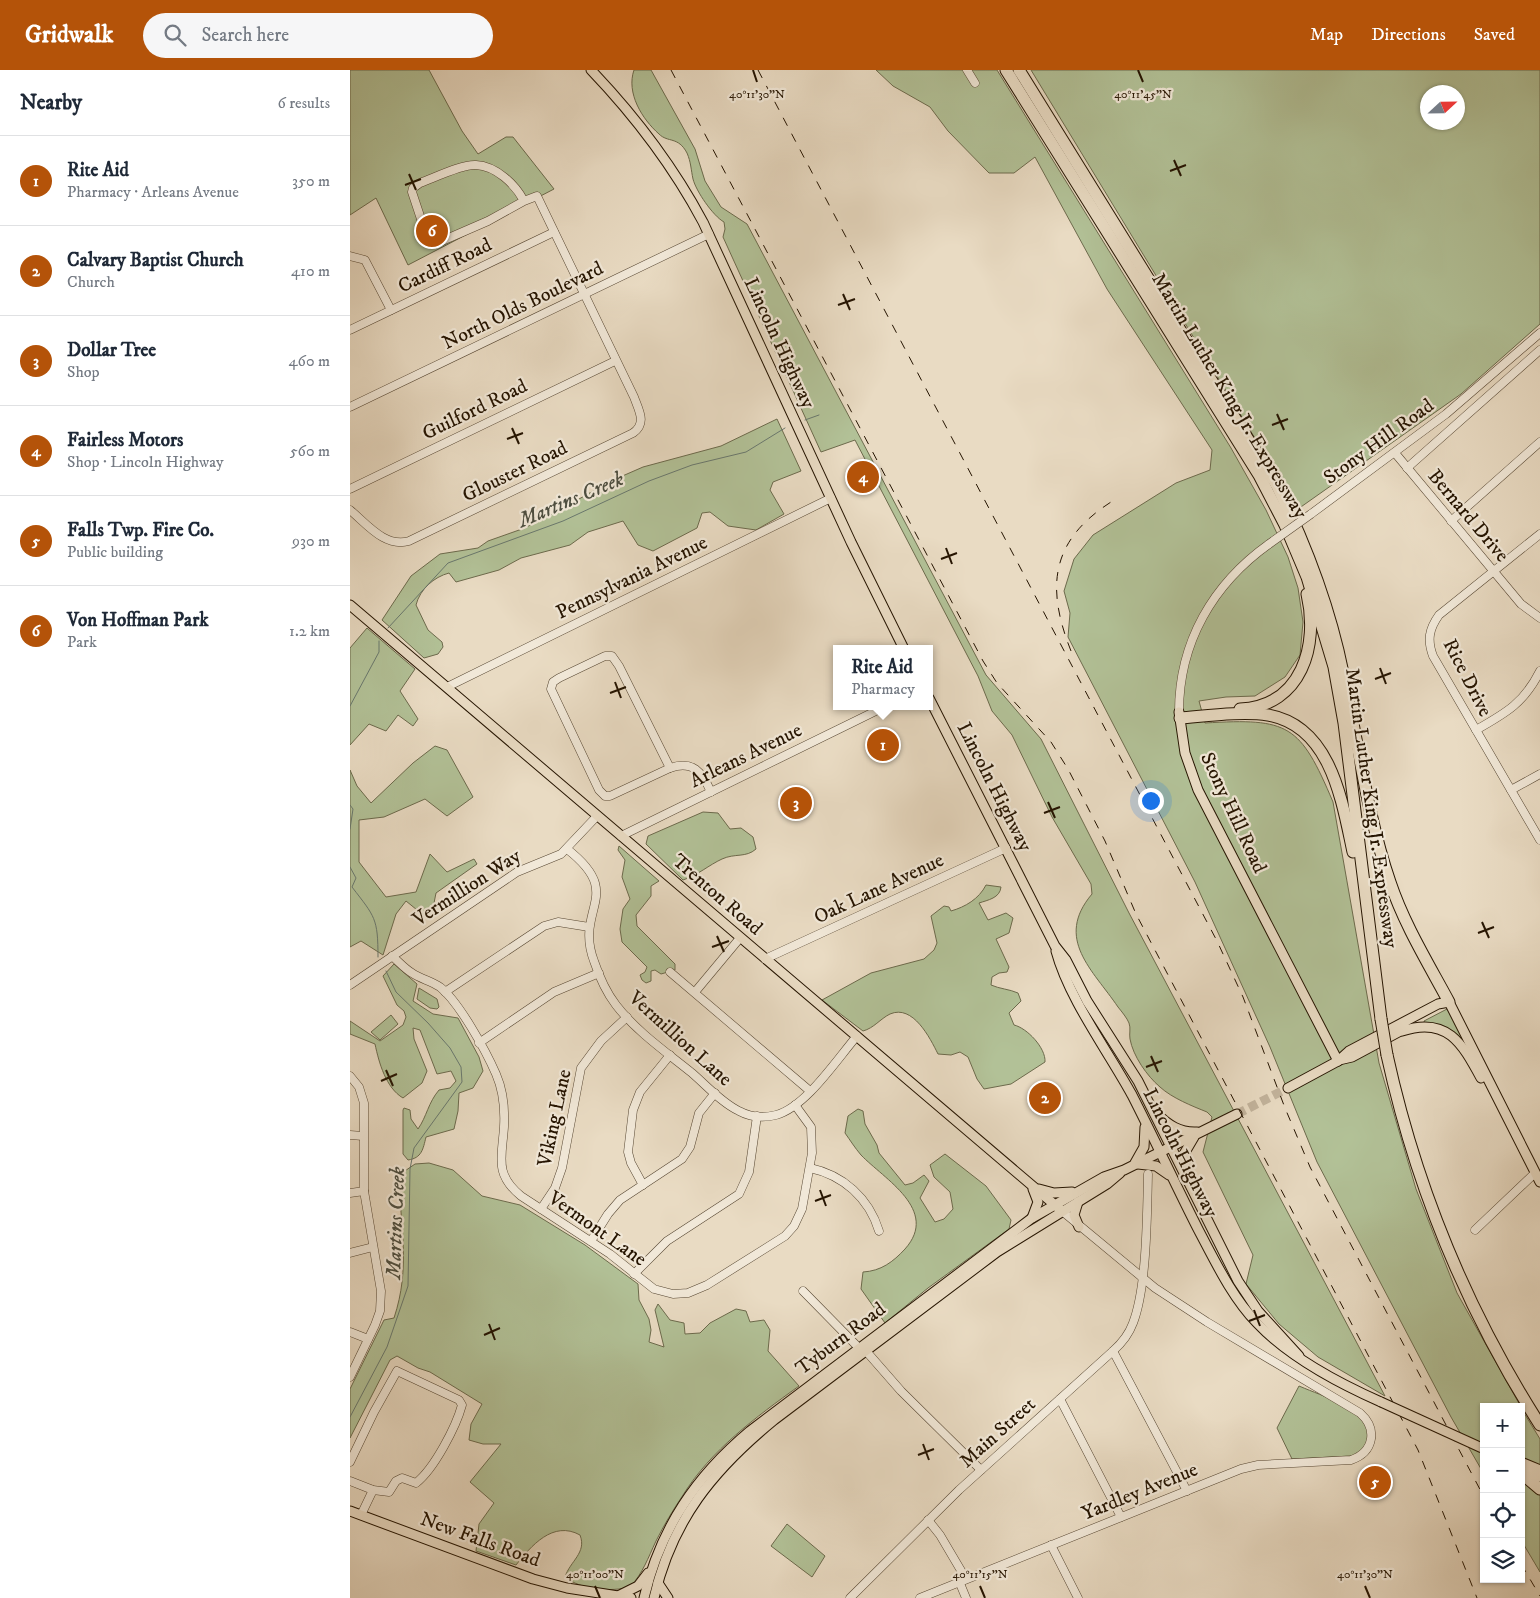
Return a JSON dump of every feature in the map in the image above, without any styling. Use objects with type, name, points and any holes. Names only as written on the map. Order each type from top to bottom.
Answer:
[{"type":"highway","name":"Martin Luther King Jr. Expressway","points":[[1006,70],[1254,467],[1293,542],[1320,613],[1338,686],[1368,924],[1391,1053],[1416,1165],[1448,1250],[1490,1340],[1540,1425]]},
{"type":"highway","name":"Martin Luther King Jr. Expressway","points":[[1019,70],[1277,486],[1302,538],[1322,592],[1338,647],[1349,703],[1384,1017]]},
{"type":"highway","points":[[1179,715],[1259,705],[1284,692],[1300,673],[1309,651],[1311,620],[1307,592],[1293,542]]},
{"type":"highway","points":[[1349,703],[1375,830],[1390,883],[1408,925],[1449,1002]]},
{"type":"highway","points":[[1179,715],[1268,715],[1288,722],[1312,740],[1325,759],[1340,794],[1368,924]]},
{"type":"highway","name":"Martin Luther King Jr. Expressway","points":[[1391,1053],[1421,1156],[1451,1240],[1493,1330],[1540,1412]]},
{"type":"highway","points":[[1525,1477],[1540,1490]]},
{"type":"main road","name":"Lincoln Highway","points":[[591,70],[652,142],[688,194],[710,234],[831,498],[902,645]]},
{"type":"main road","name":"Trenton Road","points":[[350,605],[1062,1212]]},
{"type":"main road","name":"Lincoln Highway","points":[[933,706],[1055,946],[1060,963],[1087,1016],[1143,1118],[1217,1265],[1240,1302],[1272,1338],[1334,1380],[1480,1447]]},
{"type":"main road","name":"Stony Hill Road","points":[[1179,715],[1184,753],[1198,790],[1338,1061]]},
{"type":"main road","name":"Lincoln Highway","points":[[1055,946],[1066,960],[1087,1001],[1133,1073],[1248,1296],[1299,1356]]},
{"type":"main road","points":[[1338,1061],[1352,1057],[1402,1031],[1440,1010],[1449,1002]]},
{"type":"main road","points":[[1288,1088],[1338,1061],[1356,1047],[1438,1004],[1449,1002]]},
{"type":"main road","points":[[1449,1002],[1540,1182]]},
{"type":"main road","points":[[1402,1031],[1415,1027],[1433,1027],[1456,1038],[1466,1050],[1512,1129]]},
{"type":"main road","points":[[1151,1107],[1174,1128],[1186,1132],[1200,1132]]},
{"type":"main road","name":"Tyburn Road","points":[[654,1598],[658,1582],[680,1526],[696,1499],[714,1476],[767,1426],[862,1349],[1032,1218],[1104,1177],[1124,1170],[1237,1114]]},
{"type":"main road","points":[[1133,1165],[1142,1153],[1146,1141],[1143,1118]]},
{"type":"main road","points":[[1187,1180],[1184,1154],[1188,1143],[1200,1132]]},
{"type":"main road","points":[[1133,1165],[1156,1166],[1174,1180]]},
{"type":"main road","name":"Tyburn Road","points":[[644,1598],[652,1566],[663,1538],[682,1504],[711,1466],[750,1430],[982,1263],[1107,1184],[1124,1170]]},
{"type":"main road","points":[[1032,1186],[1054,1193],[1080,1190]]},
{"type":"main road","points":[[1032,1186],[1038,1202],[1032,1218]]},
{"type":"main road","points":[[1079,1201],[1074,1212],[1081,1228]]},
{"type":"main road","points":[[1525,1464],[1540,1470]]},
{"type":"main road","points":[[1525,1470],[1540,1477]]},
{"type":"main road","name":"New Falls Road","points":[[350,1511],[514,1572],[579,1590],[631,1598]]},
{"type":"main road","points":[[619,1596],[638,1586],[652,1566]]},
{"type":"main road","points":[[658,1582],[668,1598]]},
{"type":"street","points":[[967,70],[975,83]]},
{"type":"street","points":[[524,201],[519,192],[503,175],[475,165],[420,183],[413,188],[412,192],[427,237],[434,244],[446,241],[537,196],[615,361]]},
{"type":"street","name":"Cardiff Road","points":[[350,330],[554,232]]},
{"type":"street","name":"North Olds Boulevard","points":[[350,407],[710,234]]},
{"type":"street","points":[[350,256],[365,260],[390,310]]},
{"type":"street","name":"Stony Hill Road","points":[[1179,715],[1180,685],[1186,659],[1203,616],[1228,579],[1269,544],[1459,404],[1540,333]]},
{"type":"street","points":[[1407,468],[1540,350]]},
{"type":"street","name":"Glouster Road","points":[[350,510],[378,534],[391,542],[399,543],[422,535],[633,433],[641,424],[640,412],[615,361]]},
{"type":"street","name":"Guilford Road","points":[[350,489],[615,361]]},
{"type":"street","points":[[1450,521],[1540,442]]},
{"type":"street","name":"Bernard Drive","points":[[1395,453],[1493,571],[1522,604],[1540,618]]},
{"type":"street","name":"Pennsylvania Avenue","points":[[447,687],[831,498]]},
{"type":"street","name":"Rice Drive","points":[[1540,534],[1439,615],[1430,632],[1429,643],[1433,656],[1540,840]]},
{"type":"street","points":[[670,768],[620,666],[612,656],[599,658],[553,682],[552,695],[602,794],[610,796],[617,794],[670,768],[686,765],[697,768],[711,792]]},
{"type":"street","points":[[1476,730],[1522,700],[1540,671]]},
{"type":"street","name":"Arleans Avenue","points":[[621,836],[878,710]]},
{"type":"street","points":[[1511,790],[1540,774]]},
{"type":"street","name":"Vermillion Way","points":[[350,985],[516,872],[567,849],[597,816]]},
{"type":"street","name":"Oak Lane Avenue","points":[[765,959],[1006,848]]},
{"type":"street","name":"Vermillion Lane","points":[[567,849],[584,864],[596,883],[596,899],[589,927],[588,943],[611,998],[627,1017],[738,1111],[757,1116],[775,1115],[795,1105],[810,1091],[857,1036]]},
{"type":"street","points":[[445,992],[544,926],[558,922],[589,927]]},
{"type":"street","points":[[695,992],[740,938]]},
{"type":"street","name":"Vermont Lane","points":[[392,956],[413,974],[445,992],[479,1043],[497,1076],[503,1100],[504,1125],[500,1159],[503,1173],[515,1190],[590,1241],[654,1289],[673,1294],[688,1293],[707,1285],[790,1231],[802,1209],[810,1168],[812,1132],[795,1105]]},
{"type":"street","points":[[670,972],[810,1091]]},
{"type":"street","points":[[479,1043],[554,992],[599,973]]},
{"type":"street","name":"Viking Lane","points":[[541,1209],[555,1188],[562,1168],[581,1068],[601,1040],[627,1017]]},
{"type":"street","points":[[643,1185],[630,1163],[628,1152],[634,1110],[640,1092],[670,1055]]},
{"type":"street","points":[[350,1076],[359,1087],[364,1103],[364,1191],[380,1280],[381,1303],[368,1339],[350,1377]]},
{"type":"street","points":[[590,1241],[614,1206],[678,1163],[686,1153],[699,1113],[715,1093]]},
{"type":"street","points":[[634,1274],[667,1241],[739,1194],[749,1172],[757,1116]]},
{"type":"street","points":[[350,1135],[363,1136]]},
{"type":"street","points":[[810,1168],[830,1173],[849,1186],[874,1217],[879,1231]]},
{"type":"street","points":[[1475,1230],[1535,1172]]},
{"type":"street","name":"Main Street","points":[[850,1598],[928,1520],[1126,1337],[1133,1324],[1142,1279],[1148,1174]]},
{"type":"street","points":[[350,1193],[364,1191]]},
{"type":"street","points":[[1062,1212],[1142,1279]]},
{"type":"street","points":[[350,1252],[373,1247]]},
{"type":"street","name":"Yardley Avenue","points":[[920,1598],[1241,1469],[1258,1464],[1351,1460],[1364,1453],[1372,1440],[1371,1427],[1360,1413],[1207,1322],[1142,1279]]},
{"type":"street","points":[[803,1291],[981,1470]]},
{"type":"street","points":[[350,1332],[368,1339]]},
{"type":"street","points":[[1113,1351],[1187,1491]]},
{"type":"street","points":[[350,1462],[374,1412],[397,1371],[459,1400],[462,1405],[453,1428],[416,1483],[402,1478],[396,1481],[389,1492],[373,1490],[350,1481]]},
{"type":"street","points":[[1060,1400],[1121,1517]]},
{"type":"street","points":[[361,1516],[373,1490]]},
{"type":"street","points":[[928,1520],[940,1535],[963,1580],[966,1598]]},
{"type":"street","points":[[1051,1545],[1078,1598]]},
{"type":"street","points":[[574,1598],[579,1590]]},
{"type":"green space","points":[[350,70],[429,70],[462,131],[478,154],[506,137],[513,137],[554,189],[408,265],[376,198],[350,215]]},
{"type":"green space","points":[[634,70],[651,70],[695,149],[705,181],[721,207],[747,224],[986,675],[1041,739],[1129,913],[1385,1396],[1318,1357],[1279,1324],[1246,1284],[1253,1255],[1203,1152],[1212,1117],[1207,1112],[1170,1095],[1150,1077],[1137,1059],[1130,1039],[1128,1021],[1089,967],[1081,954],[1077,940],[1077,925],[1081,910],[1092,894],[1091,884],[1052,817],[1012,735],[992,711],[978,676],[855,440],[821,452],[723,237],[724,222],[710,209],[698,190],[684,148],[677,142],[662,137],[647,121],[637,105],[632,88]]},
{"type":"green space","points":[[876,70],[997,70],[1231,448],[1266,510],[1288,557],[1298,588],[1303,622],[1300,655],[1285,677],[1255,696],[1226,697],[1199,701],[1205,723],[1256,722],[1274,725],[1288,731],[1300,741],[1311,756],[1333,802],[1379,1063],[1416,1189],[1457,1293],[1519,1403],[1480,1403],[1480,1467],[1451,1417],[1317,1162],[1270,1047],[1195,882],[1068,637],[1070,613],[1064,591],[1074,559],[1093,535],[1176,483],[1210,470],[1212,450],[1107,289],[1035,157],[1014,173],[989,173],[948,131],[930,107],[893,86]]},
{"type":"green space","points":[[1031,70],[1540,70],[1540,324],[1461,394],[1298,509]]},
{"type":"green space","points":[[777,419],[801,471],[773,482],[770,490],[784,514],[756,530],[728,526],[710,512],[702,513],[697,528],[653,551],[638,545],[623,521],[588,532],[570,545],[521,558],[499,570],[456,582],[449,573],[443,575],[428,584],[416,605],[428,630],[442,642],[443,647],[438,654],[424,658],[382,620],[411,576],[440,554],[478,548],[488,541],[522,529],[547,517],[611,481],[643,467],[721,446]]},
{"type":"green space","points":[[367,628],[415,669],[400,691],[418,719],[413,726],[398,715],[386,731],[369,724],[350,745],[350,648]]},
{"type":"green space","points":[[435,746],[447,750],[473,797],[447,816],[425,799],[384,817],[359,820],[359,862],[386,897],[416,892],[430,854],[447,872],[474,859],[477,864],[436,893],[431,918],[422,914],[406,901],[396,914],[383,955],[361,941],[350,947],[350,770],[357,786],[371,803],[413,763]]},
{"type":"green space","points":[[703,812],[718,813],[730,829],[741,828],[753,837],[756,849],[748,854],[722,859],[683,880],[646,844],[648,836]]},
{"type":"green space","points":[[619,846],[659,881],[651,886],[651,896],[636,915],[637,926],[675,964],[675,970],[661,974],[655,970],[651,971],[651,981],[646,983],[640,975],[645,972],[647,967],[622,942],[620,929],[623,909],[630,899],[622,877],[625,860],[618,850]]},
{"type":"green space","points":[[986,885],[1001,887],[996,896],[979,903],[988,920],[1006,913],[1013,918],[1009,933],[996,939],[1009,967],[1007,972],[999,973],[992,977],[991,985],[1018,993],[1021,1001],[1009,1013],[1014,1025],[1035,1039],[1042,1051],[1045,1062],[1011,1084],[984,1089],[977,1079],[968,1057],[960,1052],[951,1055],[938,1054],[920,1024],[906,1014],[898,1012],[890,1014],[863,1031],[822,1000],[871,973],[924,959],[934,950],[937,943],[931,916],[944,906],[949,907],[951,911],[966,905],[980,894]]},
{"type":"green space","points":[[394,964],[417,984],[413,1001],[433,1014],[458,1018],[479,1057],[483,1071],[473,1088],[459,1093],[454,1129],[426,1137],[423,1149],[419,1155],[408,1160],[403,1154],[404,1108],[410,1110],[411,1119],[418,1129],[439,1090],[450,1088],[456,1081],[451,1071],[437,1074],[420,1030],[413,1028],[414,1039],[427,1071],[422,1083],[403,1098],[397,1094],[388,1082],[381,1067],[375,1044],[350,1034],[350,1021],[380,1041],[403,1025],[406,1017],[404,1011],[397,1005],[383,976]]},
{"type":"green space","points":[[419,988],[437,999],[439,1007],[437,1009],[430,1008],[417,999]]},
{"type":"green space","points":[[1447,1009],[1465,1042],[1425,1024],[1424,1021]]},
{"type":"green space","points":[[391,1015],[398,1024],[380,1040],[371,1032]]},
{"type":"green space","points":[[858,1109],[863,1111],[865,1124],[877,1145],[879,1153],[905,1185],[913,1183],[924,1175],[929,1181],[920,1198],[935,1222],[944,1219],[953,1209],[950,1192],[934,1177],[930,1165],[945,1154],[986,1186],[1011,1220],[1009,1229],[928,1288],[885,1323],[861,1289],[863,1272],[881,1268],[900,1254],[914,1235],[916,1221],[913,1208],[905,1196],[861,1155],[845,1133],[848,1116]]},
{"type":"green space","points":[[429,1163],[453,1170],[482,1196],[520,1205],[585,1245],[638,1284],[639,1300],[649,1319],[651,1330],[649,1342],[664,1347],[655,1310],[658,1304],[670,1320],[684,1323],[685,1334],[700,1333],[710,1323],[736,1309],[746,1311],[750,1322],[764,1320],[770,1330],[768,1351],[799,1386],[735,1435],[707,1463],[676,1506],[659,1535],[642,1571],[630,1587],[622,1589],[596,1589],[579,1585],[565,1577],[580,1552],[582,1541],[580,1535],[570,1531],[552,1533],[544,1537],[516,1565],[476,1551],[479,1524],[494,1503],[470,1482],[501,1444],[483,1444],[469,1440],[471,1424],[482,1404],[430,1372],[418,1368],[397,1356],[390,1360],[350,1438],[350,1389],[384,1320],[394,1318],[399,1299],[402,1281],[403,1247],[399,1175],[415,1164]]},
{"type":"green space","points":[[1299,1386],[1330,1398],[1348,1408],[1364,1422],[1370,1432],[1367,1447],[1353,1456],[1292,1459],[1277,1428]]},
{"type":"green space","points":[[1525,1415],[1540,1439],[1540,1572],[1525,1547]]},
{"type":"green space","points":[[787,1524],[825,1556],[812,1577],[771,1546]]},
{"type":"waterway","name":"Martins Creek","points":[[805,420],[819,415]]},
{"type":"waterway","name":"Martins Creek","points":[[388,628],[448,563],[563,521],[649,481],[692,465],[746,452],[785,428]]},
{"type":"waterway","name":"Martins Creek","points":[[350,706],[379,652],[379,641]]},
{"type":"waterway","name":"Martins Creek","points":[[350,805],[353,809],[350,829]]},
{"type":"waterway","name":"Martins Creek","points":[[350,867],[356,878],[352,887],[374,919],[378,957]]},
{"type":"waterway","name":"Martins Creek","points":[[350,1417],[387,1347],[408,1286],[410,1169],[414,1148],[462,1082],[461,1067],[450,1048],[428,1023],[396,992],[386,971]]},
{"type":"tunnel","points":[[1237,1114],[1288,1088]]},
{"type":"railway","points":[[671,70],[983,661],[997,683],[1051,742],[1068,769],[1105,841],[1136,914],[1418,1450],[1477,1598]]},
{"type":"railway","points":[[758,70],[1217,941],[1243,997],[1285,1108],[1310,1167],[1482,1493]]},
{"type":"railway","points":[[1071,651],[1058,607],[1057,586],[1059,567],[1065,550],[1076,533],[1091,517],[1111,502]]},
{"type":"railway","points":[[1525,1571],[1540,1596]]},
{"type":"place","name":"Von Hoffman Park","points":[[432,231]]},
{"type":"place","name":"Fairless Motors","points":[[863,477]]},
{"type":"place","name":"Rite Aid","points":[[883,745]]},
{"type":"place","name":"Dollar Tree","points":[[796,803]]},
{"type":"place","name":"Calvary Baptist Church","points":[[1045,1098]]},
{"type":"place","name":"Falls Twp. Fire Co.","points":[[1375,1482]]}]
